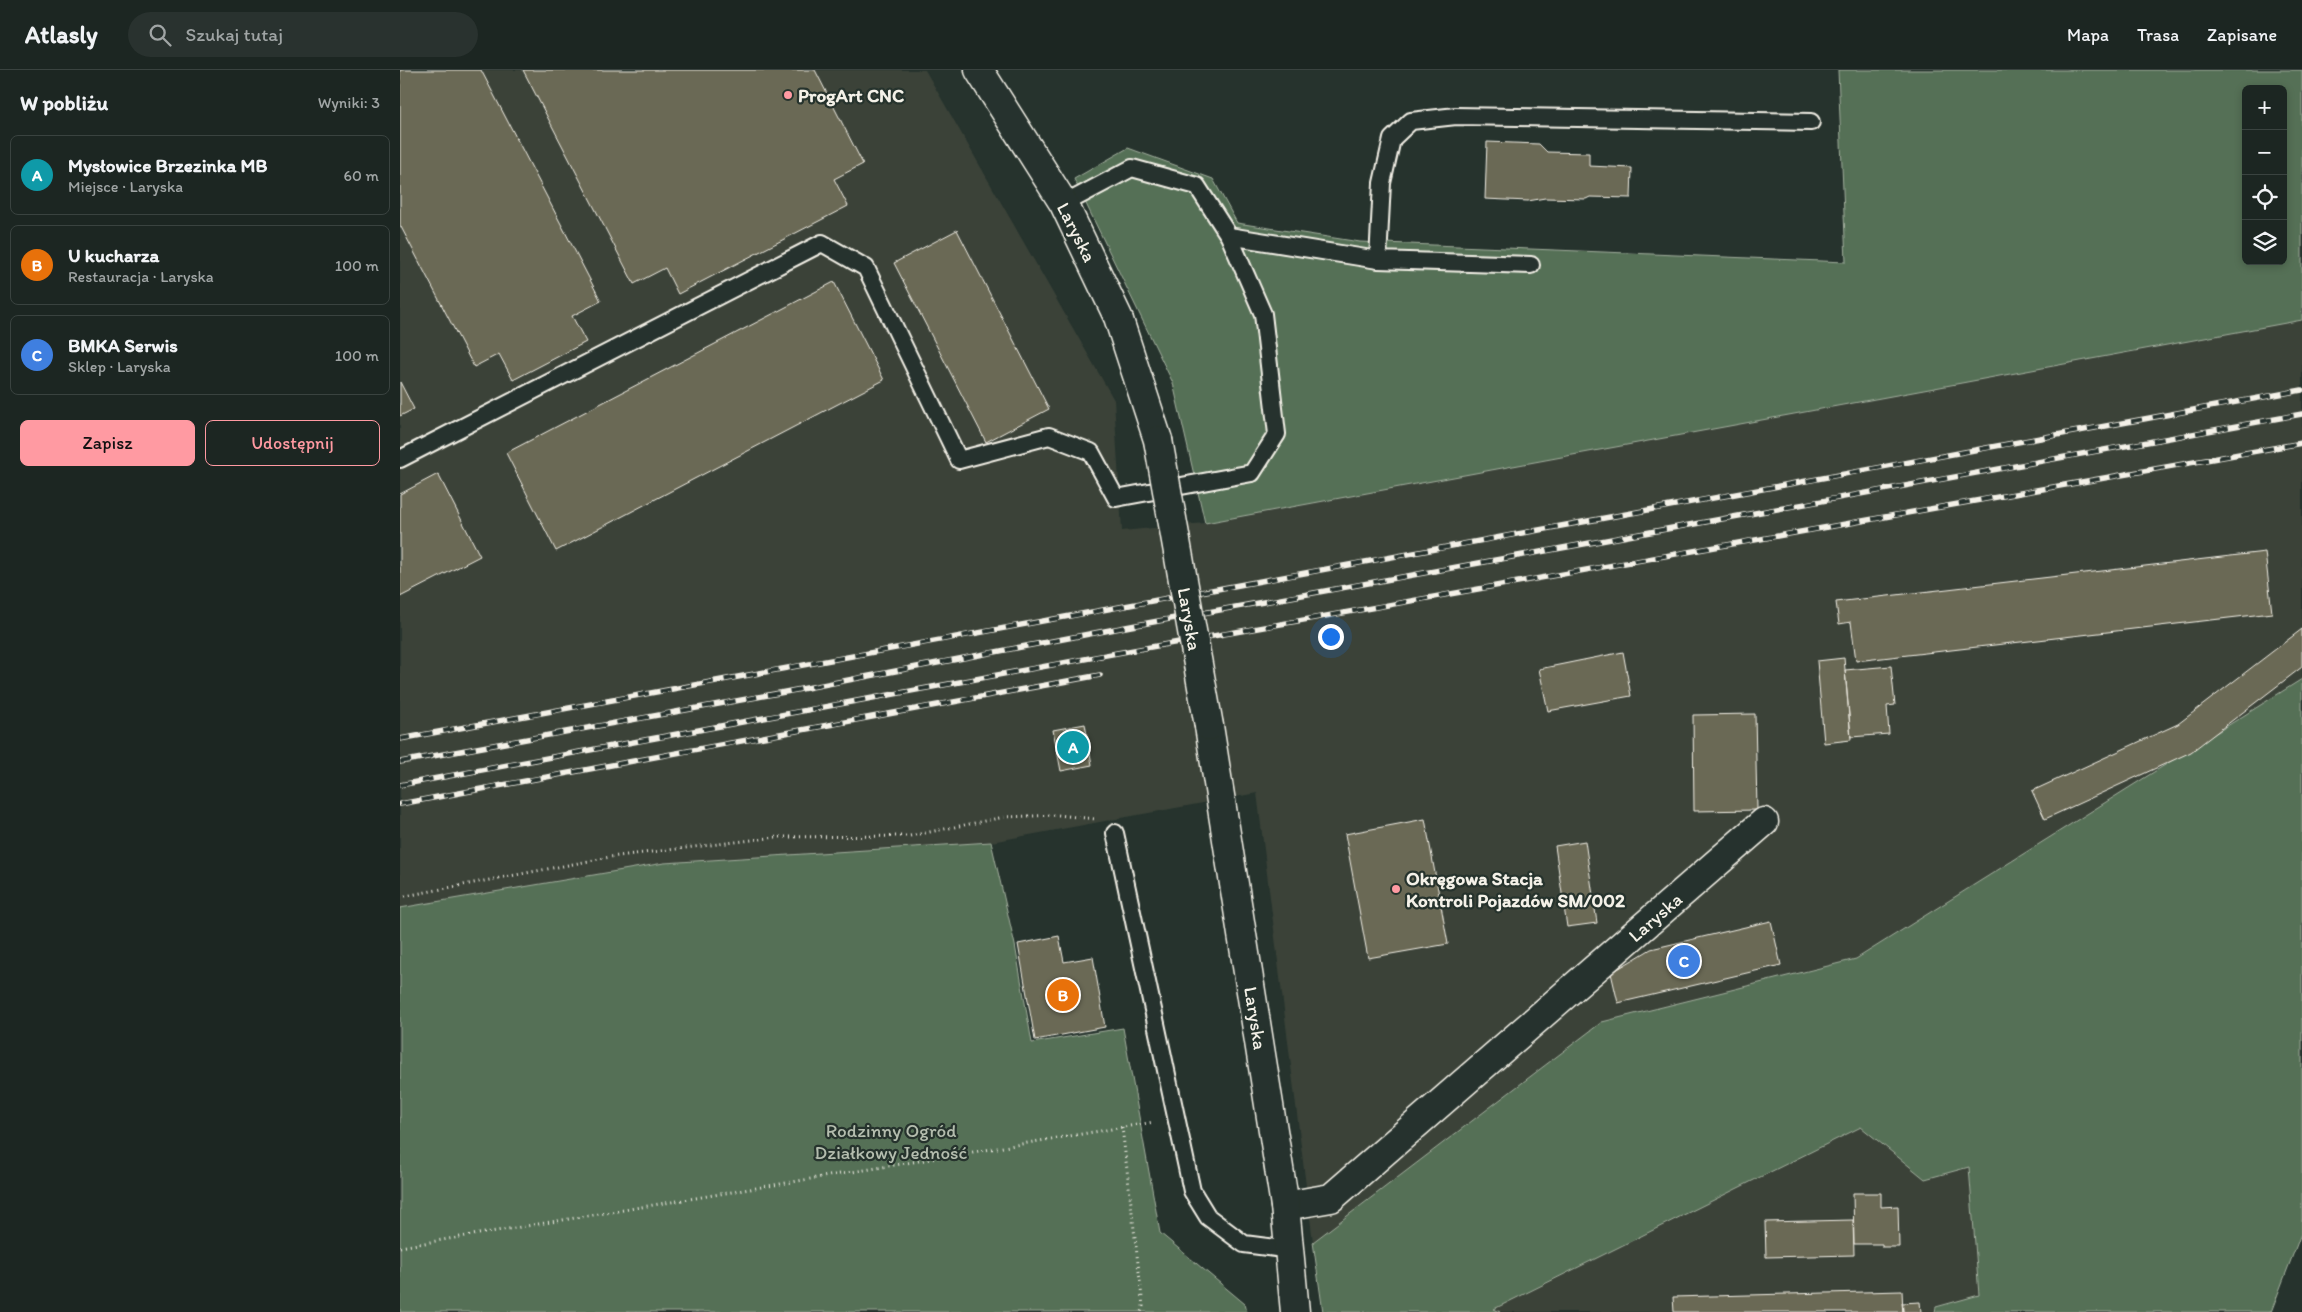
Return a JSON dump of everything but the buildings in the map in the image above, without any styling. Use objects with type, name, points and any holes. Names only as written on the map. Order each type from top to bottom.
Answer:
[{"type":"street","name":"Laryska","points":[[979,70],[1064,204],[1118,316],[1158,440],[1210,726],[1285,1206],[1291,1250],[1295,1312]]},
{"type":"street","name":"Laryska","points":[[1285,1206],[1331,1198],[1764,822]]},
{"type":"lane","points":[[1378,260],[1382,183],[1392,139],[1412,121],[1456,116],[1811,122]]},
{"type":"lane","points":[[400,460],[822,243],[866,268],[959,460],[1049,436],[1090,452],[1116,498],[1252,473],[1276,434],[1263,314],[1229,236],[1197,186],[1132,168],[1064,204]]},
{"type":"lane","points":[[1229,236],[1378,260],[1531,265]]},
{"type":"lane","points":[[1115,833],[1192,1191],[1208,1217],[1244,1244],[1291,1250]]},
{"type":"path","points":[[400,897],[610,858],[777,837],[910,836],[1004,817],[1058,815],[1096,819],[1115,833]]},
{"type":"path","points":[[400,1247],[1176,1119]]},
{"type":"path","points":[[1122,1127],[1143,1306],[1141,1312]]},
{"type":"shaded area","points":[[400,70],[925,70],[1114,400],[1122,531],[1205,523],[2302,320],[2302,679],[1856,959],[1602,1022],[1313,1242],[1257,793],[991,842],[664,863],[400,908]]},
{"type":"shaded area","points":[[1861,1127],[1925,1179],[1969,1167],[1979,1296],[1936,1307],[1935,1312],[1500,1312],[1494,1309]]},
{"type":"green space","points":[[1838,70],[2302,70],[2302,320],[1205,523],[1173,383],[1074,179],[1128,148],[1213,179],[1237,223],[1360,242],[1846,262]]},
{"type":"green space","points":[[2302,679],[2302,1231],[2271,1312],[1935,1312],[1936,1307],[1979,1295],[1969,1167],[1925,1179],[1861,1127],[1494,1309],[1500,1312],[1323,1312],[1313,1242],[1602,1022],[1856,959]]},
{"type":"green space","name":"Rodzinny Ogród Działkowy Jedność","points":[[991,842],[1015,945],[1032,1043],[1123,1028],[1160,1233],[1245,1304],[1247,1312],[400,1312],[400,908],[664,863]]},
{"type":"railway","points":[[400,739],[2302,390]]},
{"type":"railway","points":[[400,762],[796,690],[1131,626],[2302,414]]},
{"type":"railway","points":[[400,785],[1117,653],[2302,443]]},
{"type":"railway","points":[[400,804],[1100,675]]},
{"type":"place","name":"ProgArt CNC","points":[[788,95]]},
{"type":"place","name":"Mysłowice Brzezinka MB","points":[[1073,747]]},
{"type":"place","name":"Okręgowa Stacja Kontroli Pojazdów SM/002","points":[[1396,889]]},
{"type":"place","name":"BMKA Serwis","points":[[1684,961]]},
{"type":"place","name":"U kucharza","points":[[1063,995]]}]
